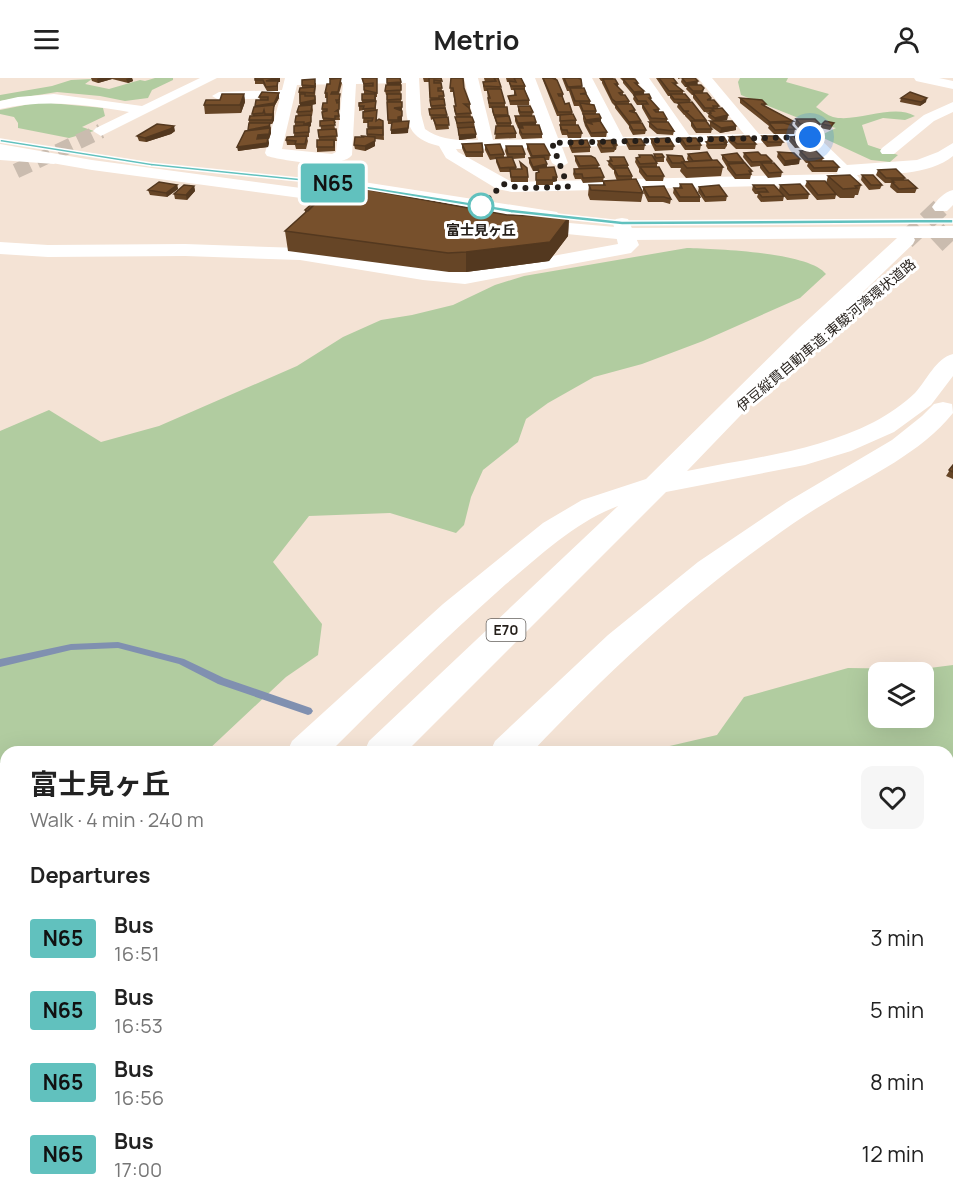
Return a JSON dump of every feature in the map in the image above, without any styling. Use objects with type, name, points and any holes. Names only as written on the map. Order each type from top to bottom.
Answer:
[{"type":"main road","points":[[100,131],[210,78]]},
{"type":"main road","points":[[219,96],[290,84],[350,79],[412,78],[416,126],[424,136],[445,142],[487,144],[810,137],[852,179],[520,188],[503,184],[452,155],[445,142]]},
{"type":"main road","points":[[471,78],[487,144]]},
{"type":"main road","points":[[528,78],[568,187]]},
{"type":"main road","points":[[585,78],[618,141]]},
{"type":"main road","points":[[642,78],[685,140]]},
{"type":"main road","points":[[705,78],[755,138]]},
{"type":"main road","points":[[921,78],[953,85]]},
{"type":"main road","points":[[290,84],[273,153],[333,159],[344,155],[350,79]]},
{"type":"main road","points":[[0,105],[50,98],[142,110]]},
{"type":"main road","points":[[888,151],[929,118],[953,106]]},
{"type":"main road","points":[[0,141],[151,165],[348,184],[625,228],[953,221]]},
{"type":"main road","points":[[843,170],[915,165],[940,158],[953,148]]},
{"type":"main road","points":[[0,149],[178,178],[296,190],[520,225],[939,242]]},
{"type":"main road","points":[[558,159],[824,151]]},
{"type":"main road","points":[[0,155],[56,159]]},
{"type":"main road","points":[[0,248],[48,251],[185,250],[300,254],[423,274],[465,278],[624,249],[629,245],[625,228]]},
{"type":"main road","name":"伊豆縦貫自動車道;東駿河湾環状道路","points":[[388,746],[716,427],[807,333],[906,240]]},
{"type":"main road","name":"伊豆縦貫自動車道;東駿河湾環状道路","points":[[716,427],[901,273]]},
{"type":"main road","points":[[311,746],[476,593],[550,532],[575,515],[606,500],[632,492],[771,465],[850,442],[884,427],[917,405],[938,384],[953,361]]},
{"type":"main road","points":[[514,746],[584,676],[677,593],[739,547],[811,499],[899,447],[940,413],[953,397]]},
{"type":"green space","points":[[155,78],[173,78],[173,80],[152,90],[148,98],[125,101],[57,92],[0,101],[0,95],[52,86],[71,80],[92,79],[85,84],[109,89]]},
{"type":"green space","points":[[740,78],[788,78],[786,82],[829,94],[816,107],[833,117],[853,118],[886,112],[915,116],[905,120],[883,118],[862,125],[868,145],[898,155],[890,162],[871,160],[819,136],[836,128],[806,121],[741,95],[738,82]]},
{"type":"green space","points":[[40,102],[103,108],[105,116],[82,127],[94,131],[69,138],[18,128],[14,117],[0,114],[0,110]]},
{"type":"green space","points":[[687,248],[782,256],[816,267],[826,274],[800,298],[703,341],[642,364],[594,377],[548,403],[526,419],[518,442],[483,470],[471,497],[464,525],[456,533],[390,513],[309,516],[273,562],[322,624],[318,655],[286,677],[212,746],[0,746],[0,431],[49,410],[101,442],[159,426],[297,366],[343,337],[381,320],[453,305],[495,285],[524,276]]},
{"type":"green space","points":[[953,665],[953,746],[670,746],[717,735],[744,697],[848,668],[868,668],[868,728],[934,728],[934,667]]},
{"type":"building","points":[[255,78],[277,78],[266,81],[278,81],[277,86],[266,87],[263,80],[255,80]]},
{"type":"building","points":[[341,78],[338,92],[331,94],[340,94],[339,100],[336,100],[337,103],[339,102],[339,109],[336,111],[339,116],[335,116],[335,119],[323,118],[322,112],[327,111],[327,109],[322,109],[323,103],[327,103],[327,93],[325,93],[327,84],[330,84],[330,79]]},
{"type":"building","points":[[362,78],[377,78],[377,93],[364,90],[364,86],[373,86],[373,83],[364,84]]},
{"type":"building","points":[[387,78],[400,78],[401,82],[387,83]]},
{"type":"building","points":[[429,78],[441,78],[442,81],[434,80],[434,83],[441,83],[442,88],[438,88],[438,91],[443,91],[444,96],[430,98]]},
{"type":"building","points":[[451,78],[463,78],[470,104],[464,104],[471,113],[456,114],[453,88],[450,88]]},
{"type":"building","points":[[494,78],[498,78],[501,87],[484,86],[483,82],[496,81]]},
{"type":"building","points":[[514,78],[521,78],[525,86],[511,86],[509,81],[516,82]]},
{"type":"building","points":[[543,78],[557,80],[563,94],[558,94],[562,96],[565,104],[569,103],[572,112],[558,112]]},
{"type":"building","points":[[564,78],[581,79],[582,86],[568,87]]},
{"type":"building","points":[[659,78],[673,78],[677,83],[673,83],[683,91],[669,91]]},
{"type":"building","points":[[682,78],[695,78],[698,81],[686,83]]},
{"type":"building","points":[[315,79],[315,86],[302,85],[302,80]]},
{"type":"building","points":[[603,79],[615,79],[618,84],[615,84],[623,92],[619,93],[625,95],[629,101],[616,102],[612,99]]},
{"type":"building","points":[[623,79],[635,79],[638,83],[635,83],[644,91],[634,92]]},
{"type":"building","points":[[386,85],[401,85],[401,90],[385,91]]},
{"type":"building","points":[[687,85],[701,85],[704,88],[702,91],[693,91]]},
{"type":"building","points":[[315,87],[314,93],[299,92],[300,88]]},
{"type":"building","points":[[570,88],[584,88],[586,93],[580,94],[586,94],[590,101],[575,101]]},
{"type":"building","points":[[487,89],[501,89],[505,103],[489,103]]},
{"type":"building","points":[[514,89],[524,89],[529,100],[510,101],[508,96],[516,95]]},
{"type":"building","points":[[262,92],[279,93],[274,103],[255,106],[256,100],[268,100],[268,97],[259,97]]},
{"type":"building","points":[[910,92],[927,98],[921,102],[901,98]]},
{"type":"building","points":[[693,93],[707,93],[711,98],[707,100],[714,100],[719,106],[705,108]]},
{"type":"building","points":[[222,94],[244,94],[240,105],[204,105],[206,100],[220,100]]},
{"type":"building","points":[[300,94],[315,96],[315,100],[300,103]]},
{"type":"building","points":[[362,94],[375,94],[375,100],[362,100]]},
{"type":"building","points":[[387,94],[401,94],[401,99],[387,100]]},
{"type":"building","points":[[649,94],[651,98],[649,98],[659,109],[654,110],[663,112],[667,119],[651,118],[642,104],[648,104],[646,101],[638,101],[634,95]]},
{"type":"building","points":[[670,94],[685,94],[690,100],[674,99]]},
{"type":"building","points":[[740,98],[762,100],[766,104],[761,104],[793,121],[770,122]]},
{"type":"building","points":[[444,99],[445,105],[431,106],[430,100]]},
{"type":"building","points":[[376,101],[375,108],[363,109],[364,106],[359,106],[359,103]]},
{"type":"building","points":[[387,102],[402,102],[402,107],[394,108],[402,111],[402,116],[398,117],[398,120],[388,120]]},
{"type":"building","points":[[692,102],[706,120],[695,120],[686,112],[689,111],[684,111],[678,103]]},
{"type":"building","points":[[580,103],[594,105],[596,111],[583,111]]},
{"type":"building","points":[[615,104],[631,104],[635,110],[629,111],[636,113],[641,121],[629,122]]},
{"type":"building","points":[[274,105],[273,114],[265,114],[264,110],[263,113],[252,114],[254,107]]},
{"type":"building","points":[[312,105],[311,111],[297,112],[299,106]]},
{"type":"building","points":[[518,106],[530,106],[533,112],[520,112]]},
{"type":"building","points":[[492,107],[507,107],[508,115],[494,115]]},
{"type":"building","points":[[445,108],[447,115],[430,115],[429,109]]},
{"type":"building","points":[[722,108],[728,115],[715,118],[708,113],[714,111],[712,109]]},
{"type":"building","points":[[377,110],[376,121],[379,119],[383,121],[383,127],[368,127],[368,121],[372,121],[373,118],[363,118],[363,112]]},
{"type":"building","points":[[573,114],[576,120],[560,121],[560,115]]},
{"type":"building","points":[[583,114],[599,114],[601,118],[586,120]]},
{"type":"building","points":[[273,115],[272,120],[249,120],[250,116]]},
{"type":"building","points":[[311,115],[311,122],[304,124],[304,122],[295,122],[296,116]]},
{"type":"building","points":[[509,116],[511,123],[497,123],[495,117]]},
{"type":"building","points":[[515,116],[534,116],[536,122],[518,123]]},
{"type":"building","points":[[448,117],[449,125],[436,125],[433,118]]},
{"type":"building","points":[[455,117],[472,117],[474,122],[457,123]]},
{"type":"building","points":[[796,119],[815,119],[820,124],[800,124]]},
{"type":"building","points":[[334,120],[335,125],[320,126],[320,121]]},
{"type":"building","points":[[409,121],[408,128],[391,130],[392,122]]},
{"type":"building","points":[[600,121],[607,132],[591,133],[585,122],[592,124],[591,122]]},
{"type":"building","points":[[691,121],[706,121],[712,129],[696,129]]},
{"type":"building","points":[[710,121],[732,121],[736,126],[721,128]]},
{"type":"building","points":[[825,121],[834,123],[831,126],[822,124]]},
{"type":"building","points":[[649,122],[668,122],[674,131],[657,129]]},
{"type":"building","points":[[249,123],[270,123],[269,126],[248,130]]},
{"type":"building","points":[[629,123],[642,123],[646,130],[633,130]]},
{"type":"building","points":[[769,123],[784,123],[795,129],[775,130]]},
{"type":"building","points":[[157,124],[174,126],[145,138],[137,136]]},
{"type":"building","points":[[309,125],[309,132],[294,133],[294,126]]},
{"type":"building","points":[[522,125],[539,125],[542,134],[522,134],[519,128],[523,128]]},
{"type":"building","points":[[560,125],[578,125],[582,133],[568,133],[567,130],[562,130]]},
{"type":"building","points":[[496,126],[513,126],[516,133],[495,134]]},
{"type":"building","points":[[474,127],[476,134],[459,135],[458,128]]},
{"type":"building","points":[[270,128],[269,134],[258,135],[257,139],[268,138],[267,143],[237,147],[245,131]]},
{"type":"building","points":[[383,128],[383,135],[367,134],[367,129]]},
{"type":"building","points":[[336,129],[337,136],[319,137],[318,130]]},
{"type":"building","points":[[307,136],[305,144],[295,144],[296,141],[286,140],[287,137]]},
{"type":"building","points":[[749,136],[756,144],[737,144],[729,137]]},
{"type":"building","points":[[762,136],[777,136],[783,142],[768,142]]},
{"type":"building","points":[[806,136],[812,143],[796,143],[790,137]]},
{"type":"building","points":[[355,137],[375,137],[375,141],[365,146],[354,145]]},
{"type":"building","points":[[708,137],[724,137],[727,142],[724,142],[726,144],[709,145],[706,142],[710,141]]},
{"type":"building","points":[[669,138],[674,146],[656,146],[651,139]]},
{"type":"building","points":[[681,138],[696,138],[701,145],[686,146]]},
{"type":"building","points":[[626,139],[641,139],[645,145],[630,146]]},
{"type":"building","points":[[317,140],[334,140],[334,147],[317,147]]},
{"type":"building","points":[[587,140],[590,147],[572,148],[569,141]]},
{"type":"building","points":[[614,140],[617,145],[613,145],[615,148],[602,148],[598,141]]},
{"type":"building","points":[[482,143],[483,152],[466,152],[462,144]]},
{"type":"building","points":[[500,144],[504,154],[490,155],[485,145]]},
{"type":"building","points":[[527,144],[544,144],[550,155],[532,156]]},
{"type":"building","points":[[506,146],[522,146],[525,154],[508,154]]},
{"type":"building","points":[[815,150],[823,158],[808,159],[800,151]]},
{"type":"building","points":[[707,152],[712,160],[693,161],[688,154]]},
{"type":"building","points":[[758,152],[766,155],[772,161],[752,162],[744,153]]},
{"type":"building","points":[[778,152],[794,153],[800,159],[785,161]]},
{"type":"building","points":[[737,153],[744,162],[728,162],[722,155]]},
{"type":"building","points":[[654,154],[662,154],[664,157],[656,158]]},
{"type":"building","points":[[639,155],[652,155],[657,163],[640,164],[636,158],[640,157]]},
{"type":"building","points":[[667,155],[682,156],[685,162],[672,163]]},
{"type":"building","points":[[575,156],[591,156],[599,165],[580,166]]},
{"type":"building","points":[[512,157],[516,167],[500,168],[496,158]]},
{"type":"building","points":[[544,157],[547,164],[533,167],[529,158]]},
{"type":"building","points":[[610,157],[624,157],[628,165],[613,166],[608,161],[612,161]]},
{"type":"building","points":[[717,160],[723,167],[687,168],[682,162]]},
{"type":"building","points":[[808,161],[833,161],[839,167],[814,168]]},
{"type":"building","points":[[520,162],[527,168],[528,177],[511,177],[510,169],[522,169]]},
{"type":"building","points":[[745,163],[752,171],[749,171],[751,174],[736,175],[728,164]]},
{"type":"building","points":[[761,163],[774,163],[782,172],[769,173]]},
{"type":"building","points":[[554,167],[557,177],[553,177],[553,180],[536,180],[538,168]]},
{"type":"building","points":[[640,167],[659,167],[664,176],[647,176]]},
{"type":"building","points":[[600,168],[604,177],[583,178],[582,174],[575,174],[574,169]]},
{"type":"building","points":[[614,168],[628,168],[632,176],[618,176]]},
{"type":"building","points":[[896,169],[905,178],[886,178],[878,170]]},
{"type":"building","points":[[850,175],[861,185],[855,186],[857,188],[843,189],[828,176]]},
{"type":"building","points":[[862,175],[873,175],[882,185],[871,185]]},
{"type":"building","points":[[636,179],[643,193],[591,190],[589,185],[605,185],[603,181]]},
{"type":"building","points":[[892,180],[908,180],[917,188],[899,189]]},
{"type":"building","points":[[807,181],[825,181],[836,194],[818,195]]},
{"type":"building","points":[[159,182],[177,185],[166,193],[148,190]]},
{"type":"building","points":[[337,184],[507,215],[569,217],[550,242],[448,253],[285,231]]},
{"type":"building","points":[[680,184],[692,184],[700,197],[680,197],[674,188],[682,188]]},
{"type":"building","points":[[800,184],[809,194],[789,195],[780,185]]},
{"type":"building","points":[[184,185],[194,186],[186,195],[174,194]]},
{"type":"building","points":[[719,185],[727,196],[705,197],[699,187]]},
{"type":"building","points":[[753,185],[774,185],[784,196],[762,197],[758,192],[768,192],[765,188],[756,189]]},
{"type":"building","points":[[664,186],[671,199],[649,197],[643,187]]},
{"type":"building","points":[[319,200],[308,211],[305,210]]},
{"type":"waterway","points":[[0,663],[71,647],[118,645],[181,661],[221,681],[308,711]]},
{"type":"tunnel","points":[[16,171],[101,131]]},
{"type":"tunnel","points":[[906,240],[941,207]]},
{"type":"tunnel","points":[[936,244],[953,228]]},
{"type":"bus line","name":"N65","points":[[0,141],[151,165],[348,184],[511,211],[622,223],[953,221]]},
{"type":"place","name":"富士見ヶ丘","points":[[481,206]]},
{"type":"route","points":[[481,206],[503,184],[520,188],[568,187],[552,143],[810,137]]}]
